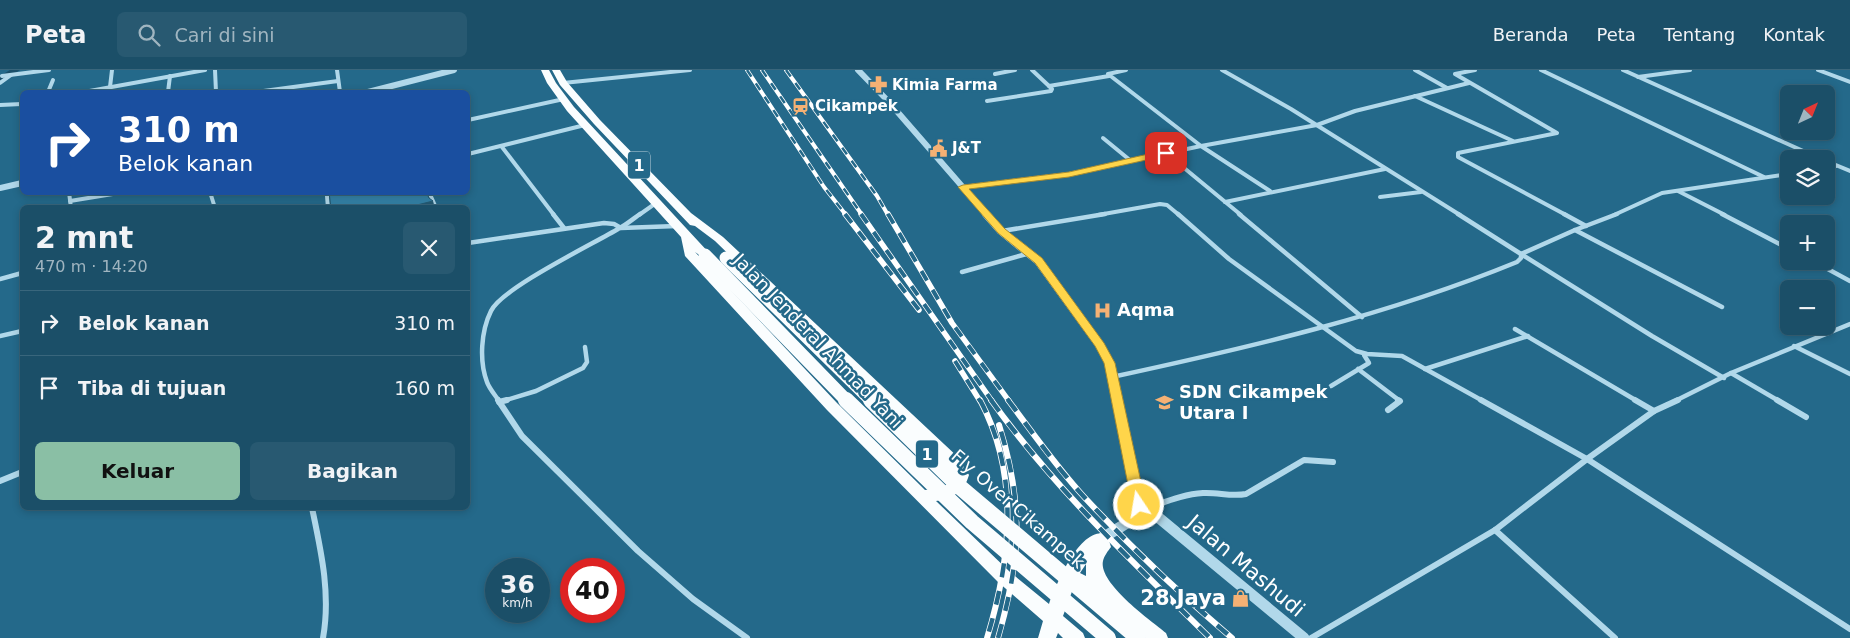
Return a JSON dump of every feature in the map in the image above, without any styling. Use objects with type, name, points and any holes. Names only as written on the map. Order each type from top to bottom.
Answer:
[{"type":"highway","name":"Jalan Jenderal Ahmad Yani","points":[[544,70],[564,99],[586,125],[682,232],[928,482],[1034,576],[1108,638]]},
{"type":"highway","name":"Jalan Jenderal Ahmad Yani","points":[[556,70],[563,83],[597,122],[726,258]]},
{"type":"highway","points":[[688,216],[719,238],[954,463],[961,475],[960,483],[947,494],[921,496]]},
{"type":"highway","points":[[682,232],[689,253],[755,327],[861,438],[1004,578],[1076,638]]},
{"type":"highway","name":"Fly Over Cikampek","points":[[726,258],[961,488],[1138,638]]},
{"type":"highway","points":[[1047,638],[1052,618],[1083,553],[1093,543],[1101,539],[1102,547],[1094,560],[1095,577],[1125,610]]},
{"type":"highway","points":[[1072,575],[1125,610],[1159,638]]},
{"type":"street","points":[[2,76],[20,70]]},
{"type":"street","points":[[0,83],[11,73],[49,70]]},
{"type":"street","points":[[110,87],[112,70]]},
{"type":"street","points":[[94,90],[206,70]]},
{"type":"street","points":[[215,70],[216,90]]},
{"type":"street","points":[[337,70],[340,90]]},
{"type":"street","points":[[376,90],[454,70]]},
{"type":"street","points":[[563,83],[690,70]]},
{"type":"street","points":[[858,70],[888,101],[1001,231],[1030,253],[1055,282],[1100,346],[1110,363],[1143,507]]},
{"type":"street","points":[[995,74],[1015,70]]},
{"type":"street","points":[[987,101],[1051,91],[1049,86],[1032,70]]},
{"type":"street","points":[[1109,76],[1108,74],[1111,72],[1126,70]]},
{"type":"street","points":[[1222,70],[1316,125],[1652,336],[1724,378]]},
{"type":"street","points":[[1415,70],[1447,88]]},
{"type":"street","points":[[1475,70],[1455,74],[1557,132],[1458,153],[1457,155],[1586,226]]},
{"type":"street","points":[[1541,70],[1765,177]]},
{"type":"street","points":[[1622,70],[1801,150]]},
{"type":"street","points":[[1638,77],[1690,70]]},
{"type":"street","points":[[1818,70],[1850,82]]},
{"type":"street","points":[[168,90],[170,76]]},
{"type":"street","points":[[1049,86],[1109,76],[1201,146],[1270,191]]},
{"type":"street","points":[[49,90],[53,80]]},
{"type":"street","points":[[271,90],[338,81]]},
{"type":"street","points":[[963,187],[1069,174],[1201,146],[1316,125],[1355,111],[1469,83]]},
{"type":"street","points":[[1415,96],[1514,141]]},
{"type":"street","points":[[470,120],[564,99]]},
{"type":"street","points":[[0,106],[20,104]]},
{"type":"street","points":[[470,154],[586,125]]},
{"type":"street","points":[[1104,138],[1131,161]]},
{"type":"street","points":[[502,147],[564,228]]},
{"type":"street","points":[[1166,153],[1362,317]]},
{"type":"street","points":[[1837,166],[1850,171]]},
{"type":"street","points":[[1225,202],[1270,191],[1385,169]]},
{"type":"street","points":[[1521,254],[1575,230],[1618,214],[1652,197],[1677,190],[1780,175]]},
{"type":"street","points":[[0,188],[20,183]]},
{"type":"street","points":[[1677,190],[1780,244]]},
{"type":"street","points":[[1380,196],[1422,192]]},
{"type":"street","points":[[70,195],[71,205]]},
{"type":"street","points":[[70,201],[107,195]]},
{"type":"street","points":[[656,203],[621,228],[525,282],[501,299],[491,310],[482,336],[482,351],[487,382],[522,436],[638,551],[693,599],[747,638]]},
{"type":"street","points":[[1001,231],[1163,204],[1229,259],[1323,328],[1364,355],[1369,363],[1331,386]]},
{"type":"street","points":[[470,243],[604,223],[614,224],[621,228],[682,232]]},
{"type":"street","points":[[1575,230],[1722,307]]},
{"type":"street","points":[[962,272],[1030,253]]},
{"type":"street","points":[[1112,377],[1285,339],[1362,317],[1481,278],[1517,262],[1521,258],[1521,254]]},
{"type":"street","points":[[1830,270],[1850,281]]},
{"type":"street","points":[[0,279],[20,274]]},
{"type":"street","points":[[1311,638],[1495,530],[1587,459],[1654,411],[1724,378],[1732,372],[1850,324]]},
{"type":"street","points":[[1515,329],[1654,411]]},
{"type":"street","points":[[0,336],[20,331]]},
{"type":"street","points":[[1425,369],[1528,336]]},
{"type":"street","points":[[1794,346],[1850,374]]},
{"type":"street","points":[[499,402],[536,391],[583,368],[587,362],[585,347]]},
{"type":"street","points":[[1364,355],[1395,354],[1587,459],[1850,629]]},
{"type":"street","points":[[1358,369],[1400,401],[1388,410]]},
{"type":"street","points":[[1732,372],[1806,417]]},
{"type":"street","points":[[1101,539],[1130,521],[1143,507],[1198,494],[1235,496],[1246,494],[1304,460],[1333,462]]},
{"type":"street","points":[[0,481],[20,473]]},
{"type":"street","name":"Jalan Mashudi","points":[[1143,507],[1304,638]]},
{"type":"street","points":[[312,510],[326,593],[326,625],[323,638]]},
{"type":"street","points":[[1495,530],[1615,638]]},
{"type":"building","points":[[329,195],[428,195],[433,201],[417,205],[331,205]]},
{"type":"waterway","points":[[0,80],[16,70]]},
{"type":"railway","points":[[747,70],[824,187],[846,215]]},
{"type":"railway","points":[[762,70],[862,215]]},
{"type":"railway","points":[[786,70],[877,196],[888,215]]},
{"type":"railway","points":[[845,214],[919,310]]},
{"type":"railway","points":[[861,214],[992,401]]},
{"type":"railway","points":[[888,214],[952,323],[1009,401]]},
{"type":"railway","points":[[955,361],[980,401]]},
{"type":"railway","points":[[980,400],[993,429],[1001,458],[1006,487],[1008,518],[1002,578],[987,638]]},
{"type":"railway","points":[[991,400],[1041,464],[1095,524],[1210,638]]},
{"type":"railway","points":[[1008,400],[1055,463],[1086,499],[1157,570],[1232,638]]},
{"type":"railway","points":[[998,638],[1011,582],[1016,532],[1016,506],[1013,481],[999,425]]},
{"type":"place","name":"Kimia Farma","points":[[878,85]]},
{"type":"place","name":"Cikampek","points":[[801,106]]},
{"type":"place","name":"J&T","points":[[938,148]]},
{"type":"place","name":"Aqma","points":[[1103,310]]},
{"type":"place","name":"SDN Cikampek Utara I","points":[[1165,402]]},
{"type":"place","name":"28 Jaya","points":[[1240,598]]},
{"type":"route","points":[[1139,505],[1110,363],[1083,320],[1038,261],[1001,231],[963,187],[1053,177],[1104,168],[1166,153]]}]
